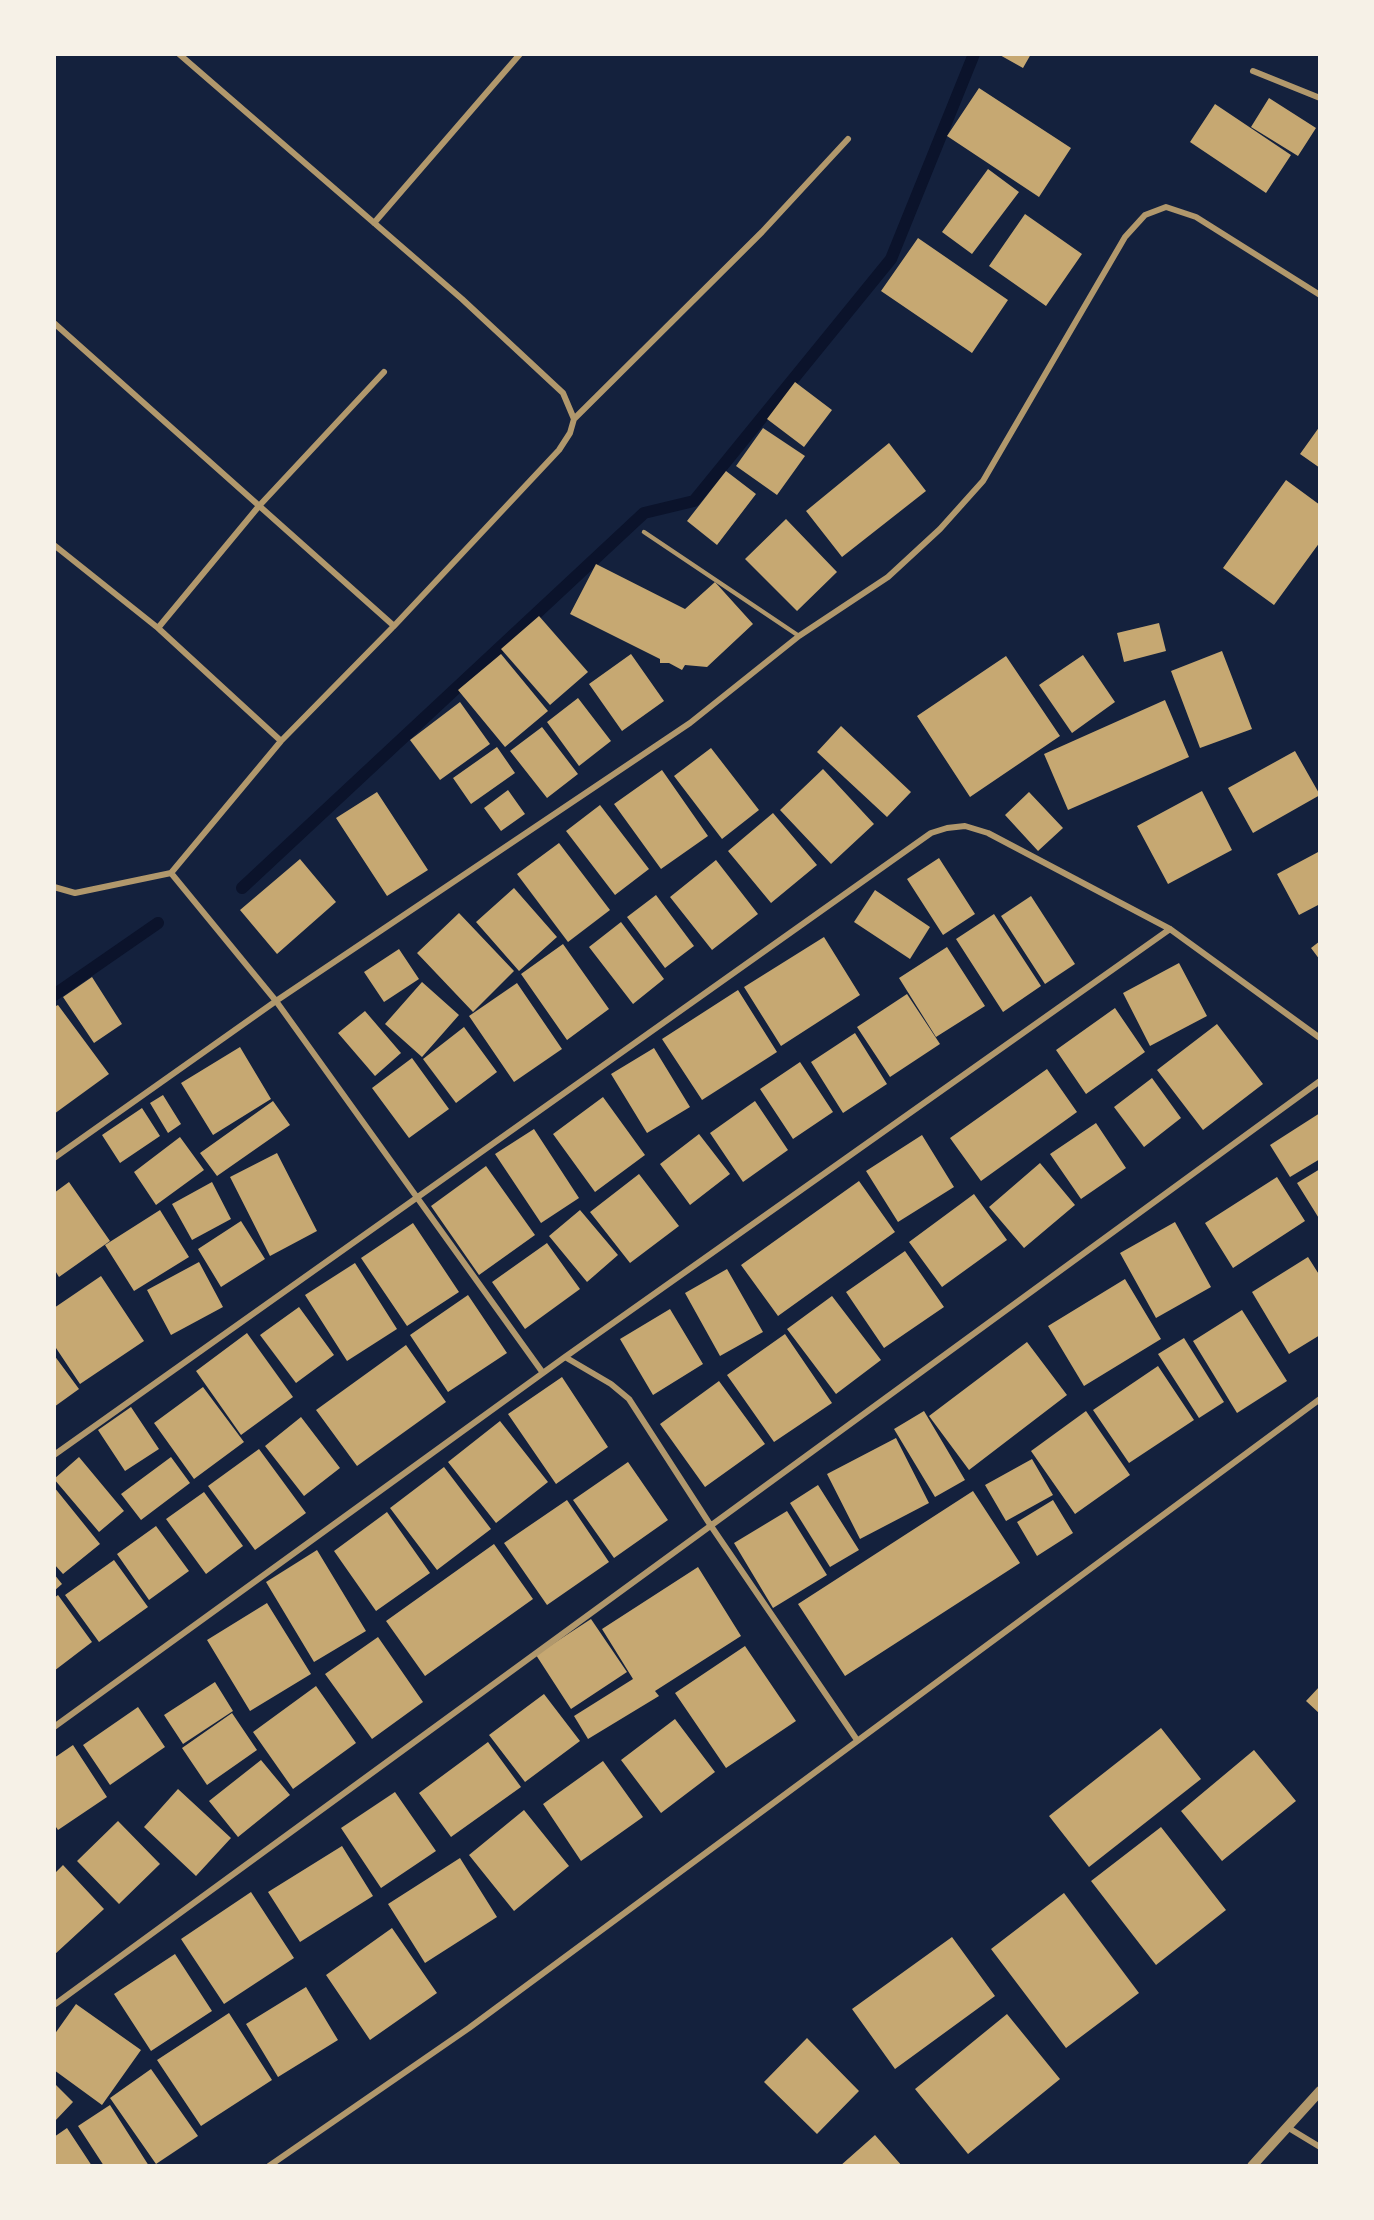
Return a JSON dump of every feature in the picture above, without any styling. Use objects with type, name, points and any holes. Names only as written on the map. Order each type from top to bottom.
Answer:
[{"type":"street","points":[[181,54],[462,299],[564,393],[574,419]]},
{"type":"street","points":[[374,223],[520,54]]},
{"type":"street","points":[[1252,71],[1320,98]]},
{"type":"street","points":[[54,887],[75,893],[171,873],[280,741],[394,626],[559,450],[570,433],[574,419],[762,231],[848,140]]},
{"type":"street","points":[[54,1158],[276,1001],[690,723],[799,636],[888,577],[940,529],[983,481],[1125,237],[1145,215],[1166,207],[1196,217],[1320,295]]},
{"type":"street","points":[[54,323],[394,626]]},
{"type":"street","points":[[158,628],[259,507],[384,372]]},
{"type":"street","points":[[54,545],[158,628],[280,741]]},
{"type":"street","points":[[54,1455],[931,833],[965,826],[988,833],[1170,928],[1320,1038]]},
{"type":"street","points":[[171,873],[276,1001],[543,1373]]},
{"type":"street","points":[[54,1727],[565,1357],[1170,928]]},
{"type":"street","points":[[54,2005],[1320,1081]]},
{"type":"street","points":[[565,1357],[611,1384],[629,1399],[711,1526],[857,1740]]},
{"type":"street","points":[[269,2166],[469,2028],[1320,1400]]},
{"type":"street","points":[[1252,2166],[1320,2091]]},
{"type":"street","points":[[1287,2127],[1320,2147]]},
{"type":"lane","points":[[644,532],[799,636]]},
{"type":"building","points":[[998,54],[1031,54],[1023,68]]},
{"type":"building","points":[[979,88],[1071,148],[1039,197],[947,136]]},
{"type":"building","points":[[1269,98],[1316,128],[1298,156],[1251,127]]},
{"type":"building","points":[[1215,104],[1291,155],[1266,193],[1190,142]]},
{"type":"building","points":[[988,169],[1019,192],[972,254],[942,232]]},
{"type":"building","points":[[1025,214],[1082,254],[1046,306],[989,266]]},
{"type":"building","points":[[918,238],[1008,300],[972,353],[881,291]]},
{"type":"building","points":[[795,382],[832,410],[804,447],[767,419]]},
{"type":"building","points":[[1320,426],[1320,468],[1300,454]]},
{"type":"building","points":[[763,428],[805,456],[777,495],[736,466]]},
{"type":"building","points":[[889,443],[926,491],[842,557],[806,511]]},
{"type":"building","points":[[726,471],[756,494],[717,545],[687,521]]},
{"type":"building","points":[[1286,480],[1320,505],[1320,542],[1274,605],[1223,568]]},
{"type":"building","points":[[786,519],[837,572],[797,611],[745,559]]},
{"type":"building","points":[[596,564],[685,609],[715,582],[753,624],[707,667],[685,665],[682,670],[669,663],[660,663],[660,659],[570,614]]},
{"type":"building","points":[[539,616],[588,672],[550,705],[501,649]]},
{"type":"building","points":[[1159,623],[1166,651],[1124,662],[1117,633]]},
{"type":"building","points":[[1222,651],[1252,729],[1200,748],[1171,671]]},
{"type":"building","points":[[501,654],[548,711],[505,747],[458,690]]},
{"type":"building","points":[[631,654],[664,701],[622,731],[589,684]]},
{"type":"building","points":[[1083,655],[1115,702],[1072,733],[1039,685]]},
{"type":"building","points":[[1006,656],[1060,736],[970,797],[917,716]]},
{"type":"building","points":[[578,698],[611,741],[579,766],[547,722]]},
{"type":"building","points":[[1165,700],[1189,757],[1068,810],[1044,754]]},
{"type":"building","points":[[460,702],[490,744],[440,780],[410,740]]},
{"type":"building","points":[[841,726],[911,792],[887,817],[817,752]]},
{"type":"building","points":[[542,727],[578,774],[547,798],[510,751]]},
{"type":"building","points":[[497,747],[515,773],[471,804],[453,778]]},
{"type":"building","points":[[711,748],[759,810],[722,839],[674,776]]},
{"type":"building","points":[[1295,751],[1320,795],[1253,833],[1228,788]]},
{"type":"building","points":[[823,769],[874,824],[831,864],[780,810]]},
{"type":"building","points":[[662,770],[708,836],[661,869],[614,804]]},
{"type":"building","points":[[508,790],[525,814],[501,831],[484,808]]},
{"type":"building","points":[[1202,791],[1232,850],[1168,884],[1137,826]]},
{"type":"building","points":[[377,792],[428,870],[387,896],[336,818]]},
{"type":"building","points":[[1029,792],[1063,828],[1038,851],[1005,815]]},
{"type":"building","points":[[600,805],[649,869],[615,895],[566,831]]},
{"type":"building","points":[[773,813],[817,865],[771,903],[728,851]]},
{"type":"building","points":[[559,843],[610,910],[568,942],[517,874]]},
{"type":"building","points":[[1320,851],[1320,904],[1299,915],[1277,874]]},
{"type":"building","points":[[939,858],[975,914],[943,935],[907,879]]},
{"type":"building","points":[[300,859],[336,902],[277,954],[240,910]]},
{"type":"building","points":[[716,860],[758,914],[712,950],[670,897]]},
{"type":"building","points":[[514,888],[557,937],[519,971],[476,922]]},
{"type":"building","points":[[875,890],[930,927],[910,959],[854,922]]},
{"type":"building","points":[[656,895],[694,946],[665,968],[627,917]]},
{"type":"building","points":[[1031,896],[1075,964],[1045,984],[1001,916]]},
{"type":"building","points":[[459,913],[514,971],[473,1012],[417,953]]},
{"type":"building","points":[[994,914],[1041,986],[1003,1012],[956,939]]},
{"type":"building","points":[[621,922],[664,979],[633,1004],[589,947]]},
{"type":"building","points":[[824,937],[860,995],[781,1046],[744,987]]},
{"type":"building","points":[[1320,941],[1320,960],[1311,948]]},
{"type":"building","points":[[563,944],[609,1009],[567,1040],[521,974]]},
{"type":"building","points":[[947,947],[985,1006],[936,1037],[899,978]]},
{"type":"building","points":[[399,949],[419,979],[384,1002],[364,972]]},
{"type":"building","points":[[1179,963],[1207,1016],[1150,1046],[1123,993]]},
{"type":"building","points":[[92,977],[122,1024],[94,1043],[63,997]]},
{"type":"building","points":[[422,982],[459,1015],[422,1057],[385,1024]]},
{"type":"building","points":[[517,983],[562,1049],[514,1082],[469,1016]]},
{"type":"building","points":[[738,990],[777,1052],[702,1100],[662,1039]]},
{"type":"building","points":[[907,994],[940,1044],[890,1077],[857,1027]]},
{"type":"building","points":[[58,1005],[109,1074],[54,1114],[54,1007]]},
{"type":"building","points":[[1115,1008],[1145,1052],[1086,1094],[1056,1050]]},
{"type":"building","points":[[365,1011],[401,1053],[375,1076],[338,1033]]},
{"type":"building","points":[[1217,1024],[1263,1084],[1203,1130],[1157,1070]]},
{"type":"building","points":[[464,1027],[497,1072],[456,1103],[423,1059]]},
{"type":"building","points":[[855,1033],[887,1084],[843,1113],[811,1062]]},
{"type":"building","points":[[240,1047],[271,1099],[213,1135],[181,1083]]},
{"type":"building","points":[[654,1048],[690,1107],[647,1133],[611,1074]]},
{"type":"building","points":[[412,1058],[449,1109],[409,1138],[372,1088]]},
{"type":"building","points":[[800,1062],[833,1112],[793,1139],[760,1089]]},
{"type":"building","points":[[1047,1069],[1077,1112],[981,1181],[950,1138]]},
{"type":"building","points":[[1152,1078],[1181,1118],[1144,1147],[1114,1107]]},
{"type":"building","points":[[163,1095],[181,1124],[168,1133],[150,1103]]},
{"type":"building","points":[[603,1097],[645,1155],[595,1192],[553,1134]]},
{"type":"building","points":[[273,1101],[290,1125],[217,1176],[200,1153]]},
{"type":"building","points":[[755,1101],[788,1150],[743,1182],[710,1133]]},
{"type":"building","points":[[142,1108],[160,1136],[120,1163],[102,1135]]},
{"type":"building","points":[[1320,1113],[1320,1159],[1290,1177],[1270,1145]]},
{"type":"building","points":[[1096,1123],[1126,1168],[1081,1199],[1050,1154]]},
{"type":"building","points":[[534,1129],[579,1198],[541,1223],[495,1154]]},
{"type":"building","points":[[699,1134],[730,1174],[690,1205],[660,1164]]},
{"type":"building","points":[[922,1135],[954,1187],[898,1222],[866,1171]]},
{"type":"building","points":[[180,1137],[204,1170],[156,1205],[134,1172]]},
{"type":"building","points":[[277,1153],[317,1231],[270,1256],[230,1177]]},
{"type":"building","points":[[1040,1163],[1075,1205],[1024,1248],[989,1207]]},
{"type":"building","points":[[486,1166],[535,1235],[479,1275],[431,1206]]},
{"type":"building","points":[[1320,1169],[1320,1220],[1297,1183]]},
{"type":"building","points":[[639,1174],[679,1226],[630,1263],[590,1212]]},
{"type":"building","points":[[1277,1177],[1305,1221],[1233,1268],[1205,1223]]},
{"type":"building","points":[[859,1181],[895,1232],[778,1316],[741,1265]]},
{"type":"building","points":[[69,1182],[110,1241],[59,1277],[54,1269],[54,1193]]},
{"type":"building","points":[[212,1182],[231,1219],[192,1240],[172,1204]]},
{"type":"building","points":[[974,1194],[1007,1240],[942,1287],[909,1242]]},
{"type":"building","points":[[160,1210],[189,1257],[134,1291],[105,1245]]},
{"type":"building","points":[[580,1210],[618,1255],[587,1282],[549,1236]]},
{"type":"building","points":[[241,1221],[265,1259],[221,1287],[198,1249]]},
{"type":"building","points":[[1175,1222],[1211,1287],[1156,1318],[1120,1253]]},
{"type":"building","points":[[413,1223],[459,1292],[407,1326],[361,1258]]},
{"type":"building","points":[[547,1243],[580,1289],[525,1329],[492,1282]]},
{"type":"building","points":[[905,1251],[944,1307],[884,1348],[846,1292]]},
{"type":"building","points":[[1308,1257],[1320,1276],[1320,1335],[1289,1354],[1252,1292]]},
{"type":"building","points":[[199,1262],[223,1307],[171,1335],[147,1290]]},
{"type":"building","points":[[355,1263],[397,1329],[347,1361],[305,1295]]},
{"type":"building","points":[[727,1269],[763,1332],[720,1356],[685,1293]]},
{"type":"building","points":[[101,1276],[144,1341],[80,1384],[54,1345],[54,1308]]},
{"type":"building","points":[[1125,1279],[1161,1339],[1084,1386],[1048,1326]]},
{"type":"building","points":[[468,1295],[507,1353],[448,1392],[410,1335]]},
{"type":"building","points":[[832,1296],[881,1360],[836,1394],[787,1329]]},
{"type":"building","points":[[299,1307],[334,1355],[296,1383],[260,1335]]},
{"type":"building","points":[[670,1309],[703,1364],[653,1395],[620,1339]]},
{"type":"building","points":[[1242,1310],[1287,1381],[1237,1413],[1193,1341]]},
{"type":"building","points":[[247,1333],[293,1397],[241,1435],[196,1371]]},
{"type":"building","points":[[785,1334],[832,1403],[774,1442],[727,1375]]},
{"type":"building","points":[[1184,1338],[1224,1402],[1199,1418],[1158,1354]]},
{"type":"building","points":[[1027,1342],[1067,1395],[969,1470],[929,1416]]},
{"type":"building","points":[[406,1345],[446,1402],[357,1466],[316,1410]]},
{"type":"building","points":[[54,1355],[79,1389],[54,1407]]},
{"type":"building","points":[[1158,1366],[1194,1420],[1129,1463],[1093,1410]]},
{"type":"building","points":[[562,1377],[608,1447],[556,1484],[508,1414]]},
{"type":"building","points":[[719,1381],[765,1444],[705,1487],[660,1424]]},
{"type":"building","points":[[203,1387],[244,1442],[194,1479],[154,1423]]},
{"type":"building","points":[[131,1407],[159,1449],[125,1471],[98,1430]]},
{"type":"building","points":[[924,1411],[965,1480],[935,1497],[894,1429]]},
{"type":"building","points":[[1086,1411],[1130,1475],[1075,1514],[1031,1451]]},
{"type":"building","points":[[301,1417],[340,1468],[304,1496],[265,1446]]},
{"type":"building","points":[[500,1421],[548,1482],[496,1523],[448,1462]]},
{"type":"building","points":[[896,1438],[929,1503],[860,1539],[827,1474]]},
{"type":"building","points":[[259,1449],[306,1513],[255,1550],[208,1486]]},
{"type":"building","points":[[79,1457],[124,1511],[99,1532],[54,1479]]},
{"type":"building","points":[[171,1457],[190,1483],[141,1520],[121,1494]]},
{"type":"building","points":[[1032,1459],[1053,1495],[1006,1521],[985,1485]]},
{"type":"building","points":[[628,1462],[668,1520],[614,1558],[573,1500]]},
{"type":"building","points":[[444,1467],[491,1529],[437,1570],[390,1508]]},
{"type":"building","points":[[818,1485],[859,1550],[830,1567],[790,1503]]},
{"type":"building","points":[[54,1487],[100,1544],[63,1574],[54,1564]]},
{"type":"building","points":[[973,1491],[1020,1563],[845,1676],[798,1604]]},
{"type":"building","points":[[204,1492],[243,1546],[206,1574],[166,1519]]},
{"type":"building","points":[[567,1500],[609,1562],[547,1605],[504,1543]]},
{"type":"building","points":[[1053,1500],[1073,1533],[1037,1556],[1017,1522]]},
{"type":"building","points":[[787,1511],[827,1575],[773,1608],[734,1543]]},
{"type":"building","points":[[387,1512],[430,1573],[376,1611],[334,1551]]},
{"type":"building","points":[[156,1526],[189,1571],[149,1600],[117,1554]]},
{"type":"building","points":[[494,1544],[533,1599],[425,1676],[386,1621]]},
{"type":"building","points":[[317,1550],[366,1631],[314,1662],[266,1582]]},
{"type":"building","points":[[114,1560],[148,1607],[99,1642],[65,1595]]},
{"type":"building","points":[[698,1567],[741,1636],[655,1691],[659,1696],[588,1739],[574,1716],[633,1679],[602,1629]]},
{"type":"building","points":[[54,1574],[62,1584],[54,1591]]},
{"type":"building","points":[[58,1595],[92,1642],[54,1671],[54,1598]]},
{"type":"building","points":[[267,1603],[311,1674],[250,1711],[207,1640]]},
{"type":"building","points":[[591,1619],[627,1672],[571,1709],[536,1655]]},
{"type":"building","points":[[378,1637],[423,1702],[372,1739],[325,1674]]},
{"type":"building","points":[[745,1646],[796,1721],[726,1768],[675,1693]]},
{"type":"building","points":[[215,1682],[233,1711],[183,1744],[164,1715]]},
{"type":"building","points":[[316,1686],[356,1743],[293,1789],[253,1732]]},
{"type":"building","points":[[1320,1686],[1320,1714],[1306,1701]]},
{"type":"building","points":[[544,1694],[580,1741],[525,1782],[489,1735]]},
{"type":"building","points":[[138,1707],[165,1747],[110,1785],[83,1745]]},
{"type":"building","points":[[232,1713],[257,1750],[207,1785],[182,1748]]},
{"type":"building","points":[[675,1719],[715,1772],[661,1813],[621,1760]]},
{"type":"building","points":[[1161,1728],[1201,1779],[1089,1867],[1049,1816]]},
{"type":"building","points":[[488,1742],[521,1787],[451,1837],[419,1793]]},
{"type":"building","points":[[73,1745],[107,1797],[58,1830],[54,1824],[54,1758]]},
{"type":"building","points":[[1254,1750],[1296,1801],[1222,1861],[1181,1811]]},
{"type":"building","points":[[261,1760],[290,1795],[238,1837],[209,1801]]},
{"type":"building","points":[[603,1761],[643,1817],[581,1861],[543,1804]]},
{"type":"building","points":[[178,1789],[231,1838],[196,1876],[144,1827]]},
{"type":"building","points":[[395,1792],[436,1851],[381,1888],[341,1828]]},
{"type":"building","points":[[524,1810],[569,1866],[514,1911],[469,1855]]},
{"type":"building","points":[[118,1821],[160,1864],[119,1904],[77,1861]]},
{"type":"building","points":[[1161,1827],[1226,1910],[1156,1965],[1091,1881]]},
{"type":"building","points":[[342,1846],[373,1896],[300,1942],[268,1892]]},
{"type":"building","points":[[460,1858],[497,1917],[425,1963],[388,1904]]},
{"type":"building","points":[[63,1865],[104,1909],[54,1955],[54,1874]]},
{"type":"building","points":[[251,1892],[294,1958],[224,2004],[181,1939]]},
{"type":"building","points":[[1064,1893],[1139,1993],[1066,2048],[991,1949]]},
{"type":"building","points":[[392,1928],[437,1993],[370,2040],[326,1975]]},
{"type":"building","points":[[952,1937],[995,1996],[895,2069],[852,2009]]},
{"type":"building","points":[[175,1954],[212,2011],[151,2051],[114,1994]]},
{"type":"building","points":[[306,1987],[338,2040],[278,2077],[246,2024]]},
{"type":"building","points":[[76,2004],[141,2050],[102,2105],[54,2070],[54,2035]]},
{"type":"building","points":[[229,2013],[272,2080],[201,2126],[157,2060]]},
{"type":"building","points":[[1007,2014],[1060,2079],[968,2154],[915,2089]]},
{"type":"building","points":[[807,2038],[859,2091],[817,2134],[764,2082]]},
{"type":"building","points":[[151,2069],[198,2136],[156,2164],[110,2098]]},
{"type":"building","points":[[54,2083],[73,2102],[54,2122]]},
{"type":"building","points":[[110,2105],[149,2166],[104,2166],[78,2126]]},
{"type":"building","points":[[67,2128],[92,2166],[54,2166],[54,2137]]},
{"type":"building","points":[[875,2135],[902,2166],[840,2166]]},
{"type":"waterway","points":[[242,888],[644,513],[694,501],[891,259],[974,54]]},
{"type":"waterway","points":[[54,995],[158,923]]}]
